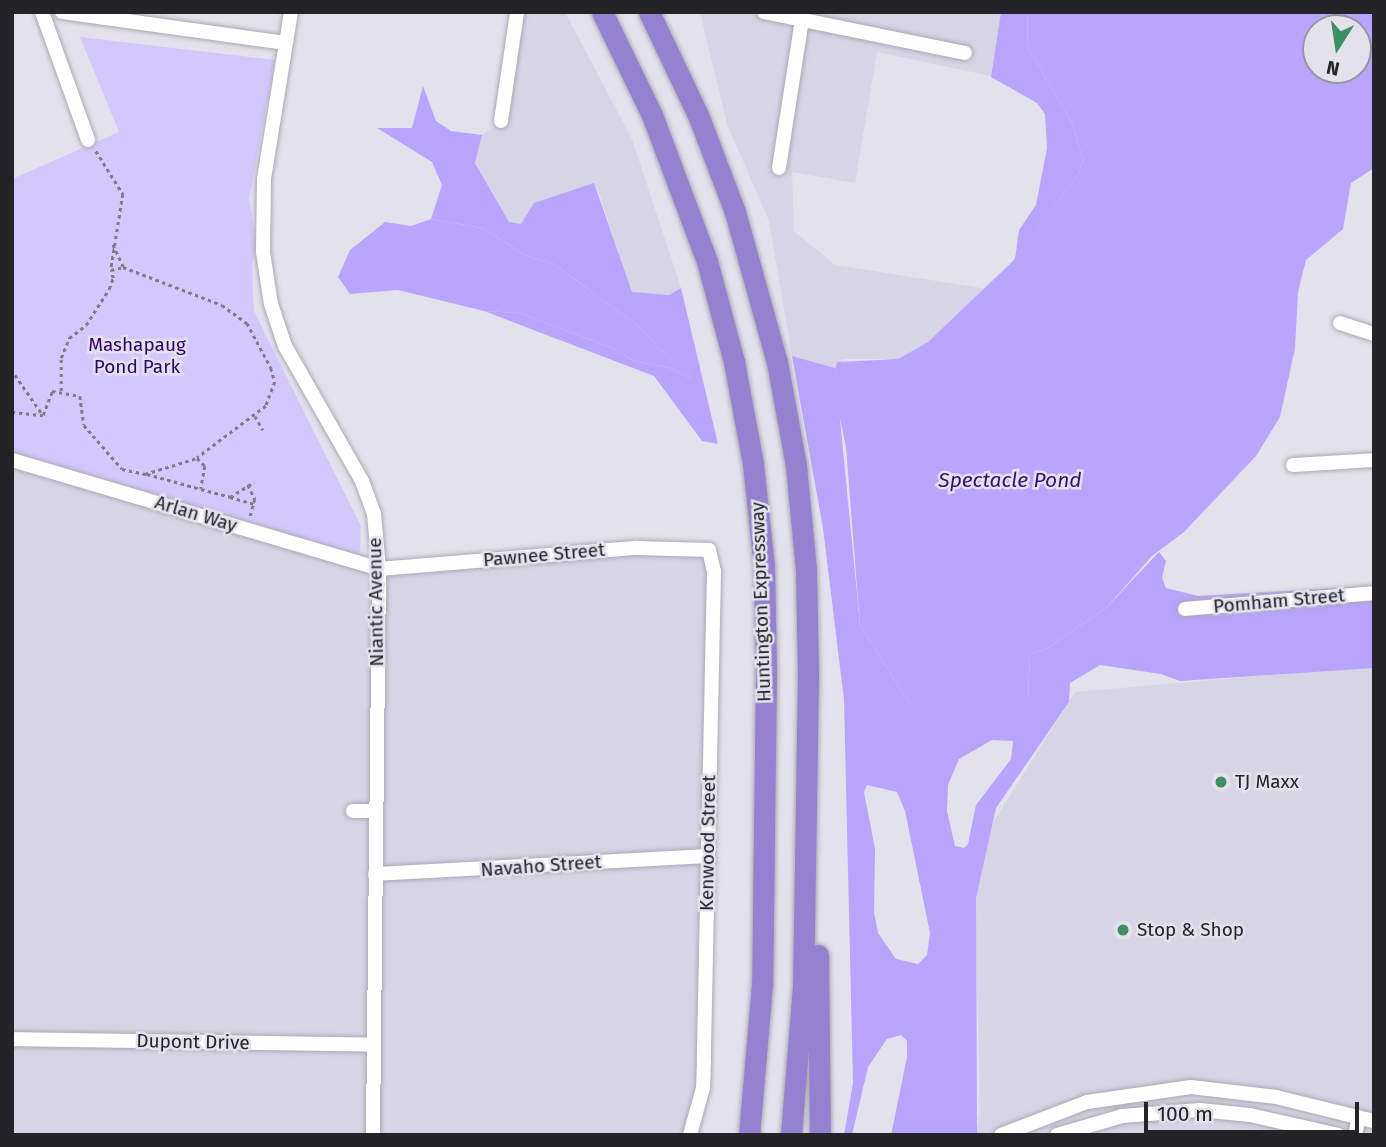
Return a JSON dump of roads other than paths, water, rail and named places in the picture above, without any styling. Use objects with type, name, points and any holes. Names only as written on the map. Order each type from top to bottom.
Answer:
[{"type":"highway","name":"Huntington Expressway","points":[[602,12],[652,115],[707,261],[734,362],[753,464],[764,567],[766,684],[762,984],[749,1135]]},
{"type":"highway","points":[[649,12],[717,163],[751,261],[777,362],[796,466],[806,570],[807,805],[801,1032],[791,1135]]},
{"type":"highway","points":[[807,805],[817,933],[820,1135]]},
{"type":"street","points":[[42,12],[92,146]]},
{"type":"street","points":[[62,12],[286,43]]},
{"type":"street","name":"Niantic Avenue","points":[[291,12],[264,179],[263,252],[271,304],[285,346],[362,481],[374,514],[379,569],[373,1135]]},
{"type":"street","points":[[501,121],[517,12]]},
{"type":"street","points":[[764,12],[965,53]]},
{"type":"street","points":[[779,168],[802,19]]},
{"type":"street","points":[[1340,323],[1374,334]]},
{"type":"street","name":"Arlan Way","points":[[12,460],[379,569]]},
{"type":"street","points":[[1293,466],[1374,460]]},
{"type":"street","name":"Pawnee Street","points":[[379,569],[636,548],[709,550]]},
{"type":"street","name":"Kenwood Street","points":[[690,1135],[703,1088],[714,570],[709,550]]},
{"type":"street","name":"Pomham Street","points":[[1185,609],[1374,593]]},
{"type":"street","points":[[353,811],[376,811]]},
{"type":"street","name":"Navaho Street","points":[[375,874],[706,856]]},
{"type":"street","name":"Dupont Drive","points":[[12,1039],[374,1045]]},
{"type":"street","points":[[1002,1135],[1087,1102],[1191,1087],[1249,1092],[1367,1119],[1355,1135]]},
{"type":"street","points":[[1057,1135],[1122,1116],[1200,1110],[1250,1115],[1338,1135]]},
{"type":"water","name":"Spectacle Pond","points":[[1027,12],[1374,12],[1374,168],[1351,183],[1343,229],[1306,260],[1298,292],[1295,348],[1280,417],[1256,456],[1184,532],[1152,556],[1106,608],[1048,648],[1030,655],[1028,698],[1010,717],[981,721],[924,713],[909,703],[860,625],[846,447],[832,381],[837,362],[898,359],[928,342],[1013,261],[1079,173],[1083,160],[1072,123],[1028,48]]},
{"type":"water","points":[[431,219],[483,228],[525,255],[554,264],[636,324],[663,352],[692,369],[690,378],[669,368],[634,361],[609,347],[519,313],[484,311],[398,290],[350,294],[338,277],[350,250],[385,222],[411,226]]},
{"type":"place","name":"TJ Maxx","points":[[1221,782]]},
{"type":"place","name":"Stop & Shop","points":[[1123,930]]},
{"type":"park label","name":"Mashapaug Pond Park","points":[[137,356]]}]
